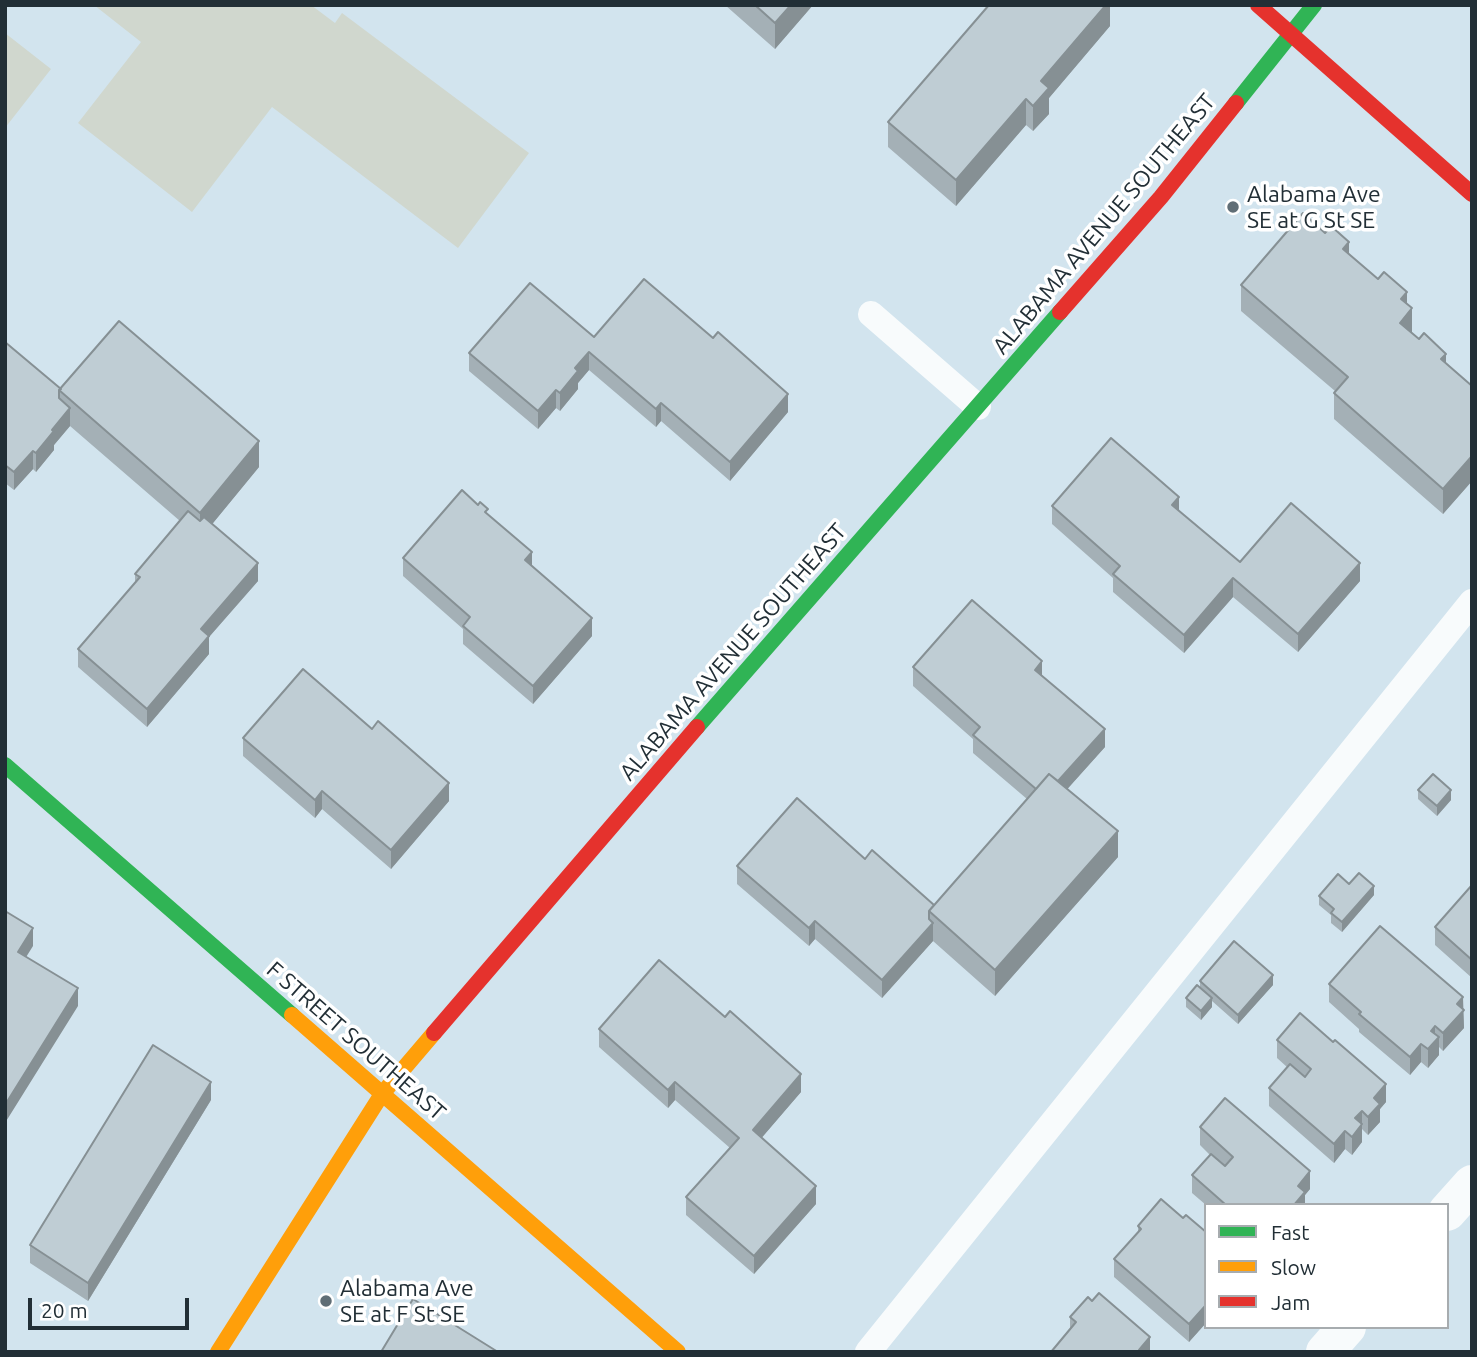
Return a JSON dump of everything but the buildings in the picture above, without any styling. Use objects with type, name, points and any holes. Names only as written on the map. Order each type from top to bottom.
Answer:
[{"type":"street","points":[[1258,5],[1472,194]]},
{"type":"street","name":"ALABAMA AVENUE SOUTHEAST","points":[[218,1352],[382,1094],[629,805],[1161,197],[1314,5]]},
{"type":"street","name":"F STREET SOUTHEAST","points":[[5,765],[678,1352]]},
{"type":"street","points":[[1449,1210],[1472,1184]]},
{"type":"street","points":[[1449,1214],[1472,1234]]},
{"type":"street","points":[[1325,1352],[1345,1329]]},
{"type":"lane","points":[[871,314],[978,407]]},
{"type":"lane","points":[[868,1352],[1472,603]]},
{"type":"shaded area","points":[[94,5],[311,5],[335,23],[342,13],[529,153],[458,248],[272,107],[192,212],[78,123],[141,42]]},
{"type":"shaded area","points":[[5,33],[51,69],[5,128]]},
{"type":"traffic: fast","points":[[1236,103],[1314,5]]},
{"type":"traffic: fast","points":[[697,727],[1060,312]]},
{"type":"traffic: fast","points":[[5,765],[292,1015]]},
{"type":"traffic: slow","points":[[292,1015],[678,1352]]},
{"type":"traffic: slow","points":[[218,1352],[382,1094],[434,1033]]},
{"type":"traffic: jam","points":[[1258,5],[1472,194]]},
{"type":"traffic: jam","points":[[1060,312],[1161,197],[1236,103]]},
{"type":"traffic: jam","points":[[434,1033],[697,727]]},
{"type":"place","name":"Alabama Ave SE at G St SE","points":[[1233,207]]},
{"type":"place","name":"Alabama Ave SE at F St SE","points":[[326,1301]]}]
